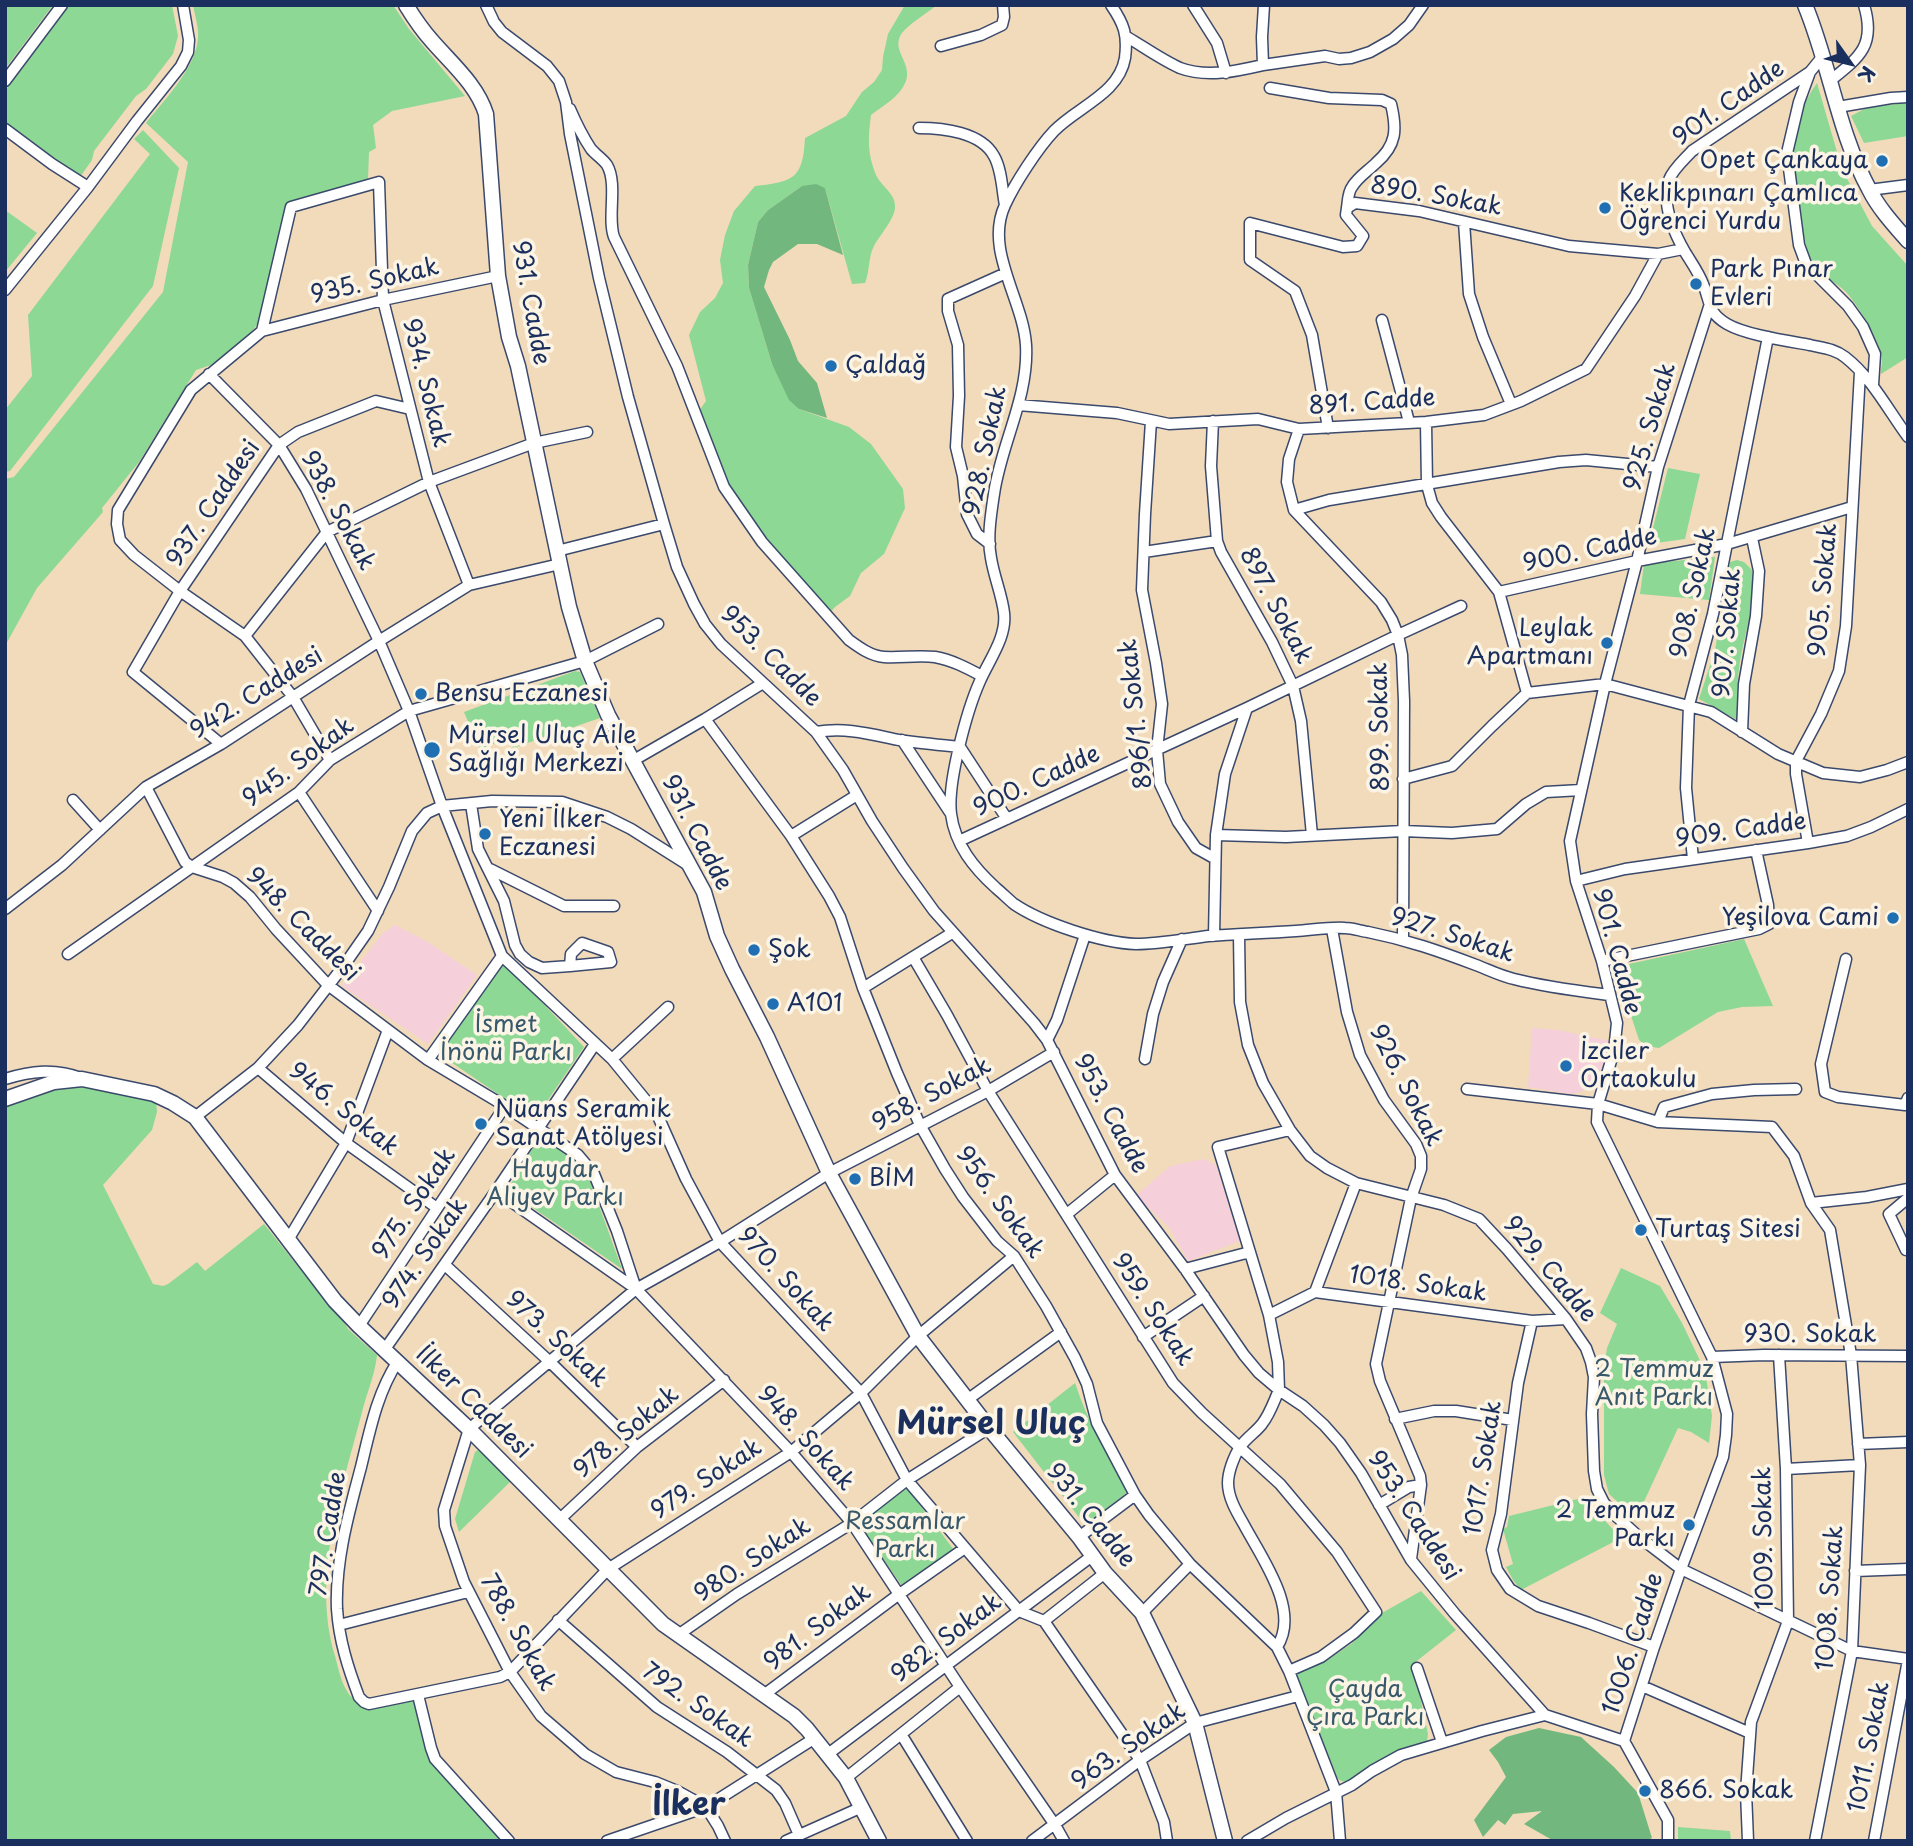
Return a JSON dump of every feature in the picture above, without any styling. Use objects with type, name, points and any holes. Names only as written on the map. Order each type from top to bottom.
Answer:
[{"type":"main road","name":"931. Cadde","points":[[406,5],[416,22],[471,85],[482,101],[486,114],[498,276],[509,337],[518,366],[569,607],[585,661],[608,715],[704,892],[717,936],[732,970],[767,1037],[829,1173],[918,1336],[1079,1537],[1104,1573],[1142,1614],[1195,1723],[1225,1841]]},
{"type":"main road","points":[[1805,5],[1851,146],[1869,190],[1908,241]]},
{"type":"main road","name":"İlker Caddesi","points":[[5,1099],[54,1082],[82,1079],[154,1094],[195,1117],[335,1301],[469,1429],[653,1615],[794,1716],[846,1778],[879,1841]]},
{"type":"street","points":[[5,81],[62,5]]},
{"type":"street","points":[[5,290],[181,66],[188,51],[189,40],[183,5]]},
{"type":"street","name":"953. Cadde","points":[[486,5],[502,33],[547,66],[559,80],[566,102],[599,278],[628,397],[677,567],[705,624],[722,644],[816,732],[933,911],[1047,1040],[1115,1175],[1185,1269],[1244,1356],[1279,1390]]},
{"type":"street","points":[[941,46],[981,36],[1002,26],[1003,5]]},
{"type":"street","points":[[1193,5],[1217,43],[1226,73]]},
{"type":"street","points":[[1263,65],[1264,5]]},
{"type":"street","points":[[1830,80],[1861,54],[1868,38],[1869,21],[1864,5]]},
{"type":"street","points":[[1115,8],[1127,37],[1183,69],[1226,73],[1325,56],[1351,58],[1370,52],[1393,39],[1409,25],[1422,6]]},
{"type":"street","name":"928. Sokak","points":[[1127,37],[1124,66],[1114,82],[1055,131],[1004,205],[1000,218],[999,245],[1006,273],[1018,302],[1026,348],[1018,405],[994,491],[990,555],[1003,605],[1004,624],[973,698],[952,788],[951,814],[959,841],[974,868],[1014,904],[1052,923],[1085,935],[1134,944],[1239,935]]},
{"type":"street","name":"901. Cadde","points":[[1709,307],[1703,285],[1668,214],[1666,195],[1669,179],[1692,151],[1811,72],[1823,56]]},
{"type":"street","points":[[1811,72],[1799,102],[1787,153],[1799,245],[1806,264],[1848,306],[1863,327],[1875,354],[1873,385]]},
{"type":"street","points":[[1270,88],[1329,98],[1382,100],[1391,104],[1395,129],[1393,141],[1378,162],[1350,188],[1348,208]]},
{"type":"street","points":[[1838,107],[1908,97]]},
{"type":"street","points":[[566,102],[592,150],[607,166],[612,184],[611,230],[677,366],[724,487],[762,542],[849,640],[866,652],[883,657],[937,657],[960,664],[982,676]]},
{"type":"street","points":[[919,128],[948,130],[973,138],[983,145],[994,155],[1004,205]]},
{"type":"street","points":[[5,129],[88,187]]},
{"type":"street","name":"934. Sokak","points":[[262,331],[291,207],[379,183],[383,300],[429,482],[469,585]]},
{"type":"street","points":[[1869,190],[1908,185]]},
{"type":"street","name":"890. Sokak","points":[[1328,428],[1312,335],[1296,291],[1250,260],[1250,223],[1343,247],[1357,246],[1363,236],[1346,215],[1348,208],[1355,203],[1419,211],[1569,246],[1658,254],[1683,249]]},
{"type":"street","points":[[1464,222],[1469,294],[1483,337],[1511,404]]},
{"type":"street","name":"891. Cadde","points":[[1018,405],[1117,413],[1169,424],[1258,419],[1299,429],[1426,422],[1483,415],[1586,369],[1635,296],[1658,254]]},
{"type":"street","points":[[990,544],[977,534],[967,513],[963,475],[956,447],[958,345],[948,311],[948,299],[1006,273]]},
{"type":"street","name":"935. Sokak","points":[[262,331],[383,300],[498,276]]},
{"type":"street","points":[[1709,307],[1729,325],[1768,337],[1831,349],[1845,357],[1873,385],[1908,437]]},
{"type":"street","name":"925. Sokak","points":[[1637,561],[1658,467],[1709,307]]},
{"type":"street","points":[[1382,320],[1409,422]]},
{"type":"street","points":[[262,331],[191,390],[118,510],[117,524],[120,540],[134,555],[245,636],[293,697],[330,760]]},
{"type":"street","name":"908. Sokak","points":[[1693,859],[1686,788],[1689,705],[1707,639],[1768,337]]},
{"type":"street","name":"905. Sokak","points":[[1796,761],[1821,714],[1839,671],[1846,626],[1860,373]]},
{"type":"street","name":"938. Sokak","points":[[209,374],[279,445],[306,489],[410,711]]},
{"type":"street","name":"937. Caddesi","points":[[221,744],[133,672],[180,591],[279,445],[298,432],[376,401],[410,409]]},
{"type":"street","name":"896/1. Sokak","points":[[1151,421],[1142,590],[1162,704],[1157,750],[1160,784],[1178,822],[1196,848],[1214,858]]},
{"type":"street","name":"897. Sokak","points":[[1213,421],[1211,466],[1217,541],[1293,686],[1301,720],[1312,835]]},
{"type":"street","points":[[1426,422],[1427,485],[1432,503],[1499,592],[1527,693]]},
{"type":"street","points":[[1299,429],[1289,459],[1287,482],[1294,510],[1329,500],[1559,462],[1586,460],[1658,467]]},
{"type":"street","points":[[245,636],[327,532],[429,482],[534,443],[587,432]]},
{"type":"street","name":"900. Cadde","points":[[1499,592],[1752,538],[1852,507]]},
{"type":"street","name":"899. Sokak","points":[[1294,510],[1381,602],[1398,635],[1405,701],[1403,940]]},
{"type":"street","name":"942. Caddesi","points":[[5,909],[62,865],[146,787],[221,744],[469,585],[664,524]]},
{"type":"street","name":"907. Sokak","points":[[1742,732],[1744,684],[1756,616],[1759,570],[1752,538]]},
{"type":"street","points":[[1144,552],[1217,541]]},
{"type":"street","name":"901. Cadde","points":[[1637,561],[1605,684],[1570,841],[1576,881],[1602,961],[1617,1023],[1614,1051],[1598,1104],[1597,1122],[1712,1357],[1727,1414],[1723,1457]]},
{"type":"street","name":"900. Cadde","points":[[959,841],[1461,606]]},
{"type":"street","name":"945. Sokak","points":[[68,954],[299,792],[330,760],[410,711],[585,661],[658,624]]},
{"type":"street","points":[[634,760],[763,683]]},
{"type":"street","points":[[1403,779],[1452,766],[1527,693],[1605,684],[1711,712],[1778,754],[1823,773],[1860,777],[1887,771],[1908,762]]},
{"type":"street","points":[[1214,936],[1216,835],[1225,774],[1247,708]]},
{"type":"street","name":"970. Sokak","points":[[410,711],[442,806],[502,956],[612,1059],[657,1114],[686,1179],[720,1242],[861,1393],[907,1480]]},
{"type":"street","name":"956. Sokak","points":[[705,719],[791,836],[829,896],[840,917],[863,988],[920,1125],[963,1198],[997,1241],[1014,1256],[1046,1306],[1087,1384],[1097,1423],[1135,1495],[1190,1564],[1277,1647],[1336,1792],[1340,1841]]},
{"type":"street","points":[[816,732],[834,729],[858,731],[960,747],[1007,819]]},
{"type":"street","points":[[902,740],[951,814]]},
{"type":"street","points":[[1796,761],[1808,843]]},
{"type":"street","points":[[146,787],[185,862],[192,867]]},
{"type":"street","points":[[1216,835],[1286,837],[1403,831],[1452,834],[1497,829],[1526,804],[1546,792],[1581,790]]},
{"type":"street","points":[[299,792],[378,911]]},
{"type":"street","points":[[791,836],[857,795]]},
{"type":"street","points":[[73,800],[100,830]]},
{"type":"street","points":[[195,1117],[258,1068],[298,1024],[328,985],[368,931],[390,887],[412,831],[427,813],[442,806],[492,801],[562,802],[607,817],[691,866]]},
{"type":"street","points":[[471,804],[478,849],[504,901],[515,945],[520,954],[542,968],[570,966]]},
{"type":"street","name":"909. Cadde","points":[[1576,881],[1626,869],[1847,836],[1908,809]]},
{"type":"street","points":[[1602,961],[1769,925],[1768,905],[1756,850]]},
{"type":"street","name":"948. Caddesi","points":[[192,867],[234,883],[250,897],[328,985],[387,1030],[428,1060],[539,1127],[578,1155],[594,1174],[636,1289]]},
{"type":"street","points":[[490,869],[564,906],[614,906]]},
{"type":"street","name":"927. Sokak","points":[[1239,935],[1344,928],[1418,943],[1512,978],[1609,995]]},
{"type":"street","name":"926. Sokak","points":[[1332,929],[1347,1013],[1360,1055],[1384,1100],[1416,1144],[1421,1156],[1421,1169],[1411,1198],[1376,1364],[1395,1419],[1418,1468],[1421,1485]]},
{"type":"street","points":[[863,988],[952,933]]},
{"type":"street","points":[[1047,1040],[1058,1020],[1085,935]]},
{"type":"street","name":"929. Cadde","points":[[1239,935],[1240,1002],[1248,1045],[1263,1083],[1290,1130],[1310,1156],[1356,1183],[1444,1205],[1479,1219],[1566,1319],[1586,1348],[1594,1377],[1591,1414],[1594,1471],[1597,1489],[1604,1503],[1637,1536],[1681,1569],[1852,1651],[1908,1659]]},
{"type":"street","points":[[1145,1059],[1153,1014],[1163,982],[1182,939]]},
{"type":"street","points":[[428,1060],[502,956]]},
{"type":"street","name":"959. Sokak","points":[[914,957],[988,1091],[1143,1337],[1179,1389],[1280,1483],[1337,1552],[1376,1612],[1354,1633],[1321,1657],[1289,1671]]},
{"type":"street","points":[[1846,959],[1821,1064],[1825,1091],[1838,1097],[1906,1102]]},
{"type":"street","points":[[612,1059],[668,1007]]},
{"type":"street","points":[[288,1240],[345,1143],[387,1030]]},
{"type":"street","name":"974. Sokak","points":[[385,1349],[595,1044]]},
{"type":"street","name":"958. Sokak","points":[[469,1429],[636,1289],[720,1242],[829,1173],[988,1091],[1054,1052]]},
{"type":"street","name":"946. Sokak","points":[[258,1068],[345,1143],[437,1208]]},
{"type":"street","points":[[5,1079],[46,1071],[70,1074],[82,1079]]},
{"type":"street","name":"1008. Sokak","points":[[1467,1089],[1598,1104],[1658,1122],[1772,1128],[1794,1156],[1811,1203],[1830,1230],[1851,1355],[1860,1465],[1852,1651],[1815,1841]]},
{"type":"street","points":[[1658,1122],[1664,1107],[1712,1094],[1797,1089]]},
{"type":"street","name":"975. Sokak","points":[[359,1326],[505,1106]]},
{"type":"street","points":[[1277,1647],[1285,1624],[1284,1608],[1278,1590],[1230,1495],[1228,1481],[1240,1447],[1264,1422],[1279,1390],[1278,1362],[1269,1315],[1218,1147],[1290,1130]]},
{"type":"street","points":[[1067,1214],[1115,1175]]},
{"type":"street","points":[[1315,1292],[1356,1183]]},
{"type":"street","points":[[1811,1203],[1908,1189]]},
{"type":"street","points":[[496,1191],[636,1289]]},
{"type":"street","points":[[1906,1250],[1889,1214],[1908,1198]]},
{"type":"street","points":[[1185,1269],[1250,1252]]},
{"type":"street","name":"979. Sokak","points":[[510,1672],[608,1569],[790,1452],[861,1393],[918,1336],[1014,1256]]},
{"type":"street","name":"973. Sokak","points":[[445,1265],[637,1447]]},
{"type":"street","name":"948. Sokak","points":[[636,1289],[724,1380],[852,1523],[1055,1825],[1063,1841]]},
{"type":"street","name":"1018. Sokak","points":[[1269,1315],[1315,1292],[1532,1321],[1566,1319]]},
{"type":"street","points":[[1143,1337],[1204,1296]]},
{"type":"street","name":"1017. Sokak","points":[[1532,1321],[1518,1383],[1501,1514],[1492,1550],[1497,1570],[1510,1589],[1538,1606],[1654,1647]]},
{"type":"street","points":[[967,1399],[1061,1332]]},
{"type":"street","name":"1009. Sokak","points":[[1748,1841],[1746,1792],[1751,1722],[1788,1621],[1786,1469],[1779,1355]]},
{"type":"street","name":"930. Sokak","points":[[1712,1357],[1908,1356]]},
{"type":"street","name":"797. Cadde","points":[[398,1361],[387,1378],[377,1404],[347,1519],[337,1608],[342,1647],[359,1697],[364,1702],[376,1703],[418,1695]]},
{"type":"street","name":"978. Sokak","points":[[559,1520],[637,1447],[724,1380]]},
{"type":"street","name":"953. Caddesi","points":[[1279,1390],[1303,1406],[1332,1434],[1361,1473],[1411,1560],[1545,1715]]},
{"type":"street","points":[[1395,1419],[1434,1411],[1456,1411],[1513,1420]]},
{"type":"street","points":[[989,1427],[907,1480],[1019,1611],[1044,1621],[1140,1760],[1164,1822],[1167,1841]]},
{"type":"street","name":"788. Sokak","points":[[469,1429],[444,1510],[445,1525],[468,1591],[510,1672],[541,1716],[585,1754],[616,1772],[666,1787],[706,1807]]},
{"type":"street","points":[[1858,1444],[1908,1442]]},
{"type":"street","name":"1006. Cadde","points":[[1668,1841],[1668,1820],[1624,1741],[1681,1569],[1723,1457]]},
{"type":"street","points":[[1786,1469],[1860,1465]]},
{"type":"street","name":"980. Sokak","points":[[678,1635],[737,1594],[852,1523],[907,1480]]},
{"type":"street","points":[[1380,1505],[1409,1487],[1421,1485],[1411,1560]]},
{"type":"street","points":[[1079,1537],[1135,1495]]},
{"type":"street","name":"981. Sokak","points":[[765,1694],[965,1548]]},
{"type":"street","name":"982. Sokak","points":[[828,1754],[1091,1556]]},
{"type":"street","points":[[1142,1614],[1190,1564]]},
{"type":"street","points":[[1855,1571],[1908,1569]]},
{"type":"street","points":[[1044,1621],[1104,1573]]},
{"type":"street","points":[[339,1625],[468,1591]]},
{"type":"street","name":"792. Sokak","points":[[558,1620],[657,1707],[758,1774],[776,1790],[799,1835]]},
{"type":"street","name":"1011. Sokak","points":[[1874,1841],[1908,1659]]},
{"type":"street","points":[[1417,1668],[1442,1742]]},
{"type":"street","points":[[509,1841],[435,1759],[418,1695],[500,1677],[510,1672]]},
{"type":"street","points":[[1642,1686],[1751,1733]]},
{"type":"street","name":"982. Sokak","points":[[846,1778],[960,1687]]},
{"type":"street","name":"963. Sokak","points":[[1032,1841],[1140,1760],[1195,1723],[1298,1696]]},
{"type":"street","points":[[1247,1841],[1352,1785],[1401,1755],[1442,1742],[1545,1715],[1624,1741]]},
{"type":"street","points":[[901,1734],[967,1841]]},
{"type":"street","points":[[607,1841],[706,1807],[815,1738]]},
{"type":"street","points":[[706,1807],[725,1841]]},
{"type":"street","points":[[786,1841],[862,1807]]},
{"type":"shaded area","points":[[395,925],[428,942],[477,975],[428,1044],[342,986],[382,934]]},
{"type":"shaded area","name":"İzciler Ortaokulu","points":[[1532,1028],[1558,1030],[1610,1041],[1596,1080],[1583,1091],[1570,1094],[1528,1087]]},
{"type":"shaded area","points":[[1204,1159],[1216,1165],[1240,1241],[1188,1261],[1169,1227],[1136,1196],[1170,1166]]},
{"type":"green space","points":[[5,5],[53,5],[5,69]]},
{"type":"green space","points":[[69,5],[172,5],[178,36],[173,54],[146,89],[136,96],[94,151],[92,160],[80,177],[5,124],[5,91]]},
{"type":"green space","points":[[193,5],[393,5],[409,29],[465,96],[392,111],[373,125],[376,148],[369,152],[368,180],[289,203],[261,319],[249,336],[214,364],[196,370],[139,462],[102,508],[103,512],[37,588],[5,646],[5,479],[14,477],[163,292],[188,162],[146,123],[192,61],[198,34]]},
{"type":"green space","points":[[905,5],[937,5],[902,33],[899,47],[906,66],[906,81],[895,97],[871,115],[871,160],[878,179],[891,194],[895,207],[890,222],[872,250],[865,283],[852,284],[825,188],[802,186],[768,210],[758,222],[748,265],[749,288],[772,364],[799,409],[849,427],[871,444],[903,489],[905,508],[884,554],[861,573],[850,596],[827,616],[724,487],[696,415],[706,401],[689,335],[700,312],[715,298],[723,283],[720,260],[734,211],[755,186],[779,183],[794,176],[802,162],[805,138],[846,116],[862,92],[874,82],[882,70],[888,34]]},
{"type":"green space","points":[[1817,83],[1842,169],[1872,226],[1908,266],[1908,357],[1881,374],[1882,355],[1871,330],[1846,292],[1813,264],[1802,228],[1795,191],[1793,153],[1800,117]]},
{"type":"green space","points":[[1908,103],[1908,136],[1864,143],[1851,116],[1868,107]]},
{"type":"green space","points":[[143,130],[179,168],[153,286],[10,471],[5,472],[5,410],[32,376],[28,315],[150,154],[134,139]]},
{"type":"green space","points":[[816,184],[825,188],[843,255],[817,244],[798,244],[773,262],[764,287],[798,361],[817,383],[827,418],[799,409],[789,400],[772,364],[749,288],[748,265],[758,222],[768,210],[802,186]]},
{"type":"green space","points":[[5,210],[37,233],[5,272]]},
{"type":"green space","points":[[1668,468],[1700,474],[1685,539],[1649,544]]},
{"type":"green space","points":[[1715,557],[1709,600],[1640,594],[1644,564]]},
{"type":"green space","points":[[1730,562],[1744,562],[1752,570],[1753,595],[1738,675],[1737,720],[1699,699],[1715,650]]},
{"type":"green space","points":[[575,671],[580,672],[600,718],[513,748],[509,737],[480,750],[464,712]]},
{"type":"green space","points":[[1744,939],[1773,1006],[1742,1007],[1718,1012],[1659,1048],[1646,1046],[1639,1040],[1615,967]]},
{"type":"green space","name":"İsmet İnönü Parkı","points":[[495,965],[507,965],[584,1047],[535,1119],[436,1052]]},
{"type":"green space","points":[[80,1083],[156,1100],[157,1112],[152,1130],[103,1185],[153,1284],[168,1284],[197,1262],[205,1271],[264,1224],[348,1329],[377,1355],[338,1502],[328,1564],[328,1625],[337,1665],[348,1693],[359,1703],[412,1694],[422,1733],[433,1761],[505,1841],[5,1841],[5,1104]]},
{"type":"green space","name":"Haydar Aliyev Parkı","points":[[541,1135],[573,1157],[586,1170],[622,1269],[507,1190]]},
{"type":"green space","name":"2 Temmuz Anıt Parkı","points":[[1621,1268],[1660,1286],[1682,1323],[1705,1371],[1712,1416],[1709,1443],[1678,1428],[1636,1519],[1609,1494],[1604,1475],[1604,1367],[1607,1348],[1617,1324],[1600,1313]]},
{"type":"green space","points":[[1075,1383],[1099,1438],[1129,1491],[1085,1525],[1013,1432]]},
{"type":"green space","points":[[483,1451],[511,1481],[459,1532],[455,1519],[475,1452]]},
{"type":"green space","name":"Ressamlar Parkı","points":[[907,1488],[954,1550],[902,1586],[864,1531],[864,1519]]},
{"type":"green space","points":[[1590,1496],[1594,1509],[1621,1538],[1521,1590],[1506,1567],[1513,1564],[1503,1529],[1507,1527],[1509,1516]]},
{"type":"green space","name":"Çayda Çıra Parkı","points":[[1421,1591],[1456,1630],[1413,1664],[1428,1734],[1427,1742],[1391,1754],[1350,1782],[1340,1780],[1331,1767],[1294,1675],[1329,1659],[1351,1644],[1382,1613]]},
{"type":"green space","points":[[1539,1728],[1581,1737],[1614,1767],[1638,1793],[1652,1838],[1647,1841],[1554,1841],[1524,1824],[1542,1811],[1513,1814],[1505,1825],[1498,1820],[1483,1837],[1474,1820],[1506,1777],[1489,1750],[1506,1737]]},
{"type":"green space","points":[[1678,1827],[1730,1831],[1731,1841],[1678,1841]]},
{"type":"place","name":"Opet Çankaya","points":[[1882,161]]},
{"type":"place","name":"Keklikpınarı Çamlıca Öğrenci Yurdu","points":[[1605,208]]},
{"type":"place","name":"Park Pınar Evleri","points":[[1696,284]]},
{"type":"place","name":"Çaldağ","points":[[831,366]]},
{"type":"place","name":"Leylak Apartmanı","points":[[1607,643]]},
{"type":"place","name":"Bensu Eczanesi","points":[[421,694]]},
{"type":"place","name":"Mürsel Uluç Aile Sağlığı Merkezi","points":[[432,750]]},
{"type":"place","name":"Yeni İlker Eczanesi","points":[[485,834]]},
{"type":"place","name":"Yeşilova Cami","points":[[1893,918]]},
{"type":"place","name":"Şok","points":[[754,950]]},
{"type":"place","name":"A101","points":[[773,1004]]},
{"type":"place","name":"İzciler Ortaokulu","points":[[1566,1066]]},
{"type":"place","name":"Nüans Seramik Sanat Atölyesi","points":[[481,1124]]},
{"type":"place","name":"BİM","points":[[855,1179]]},
{"type":"place","name":"Turtaş Sitesi","points":[[1641,1230]]},
{"type":"place","name":"2 Temmuz Parkı","points":[[1689,1525]]},
{"type":"place","name":"866. Sokak","points":[[1645,1791]]},
{"type":"district","name":"Mürsel Uluç","points":[[991,1425]]},
{"type":"district","name":"İlker","points":[[689,1806]]}]
